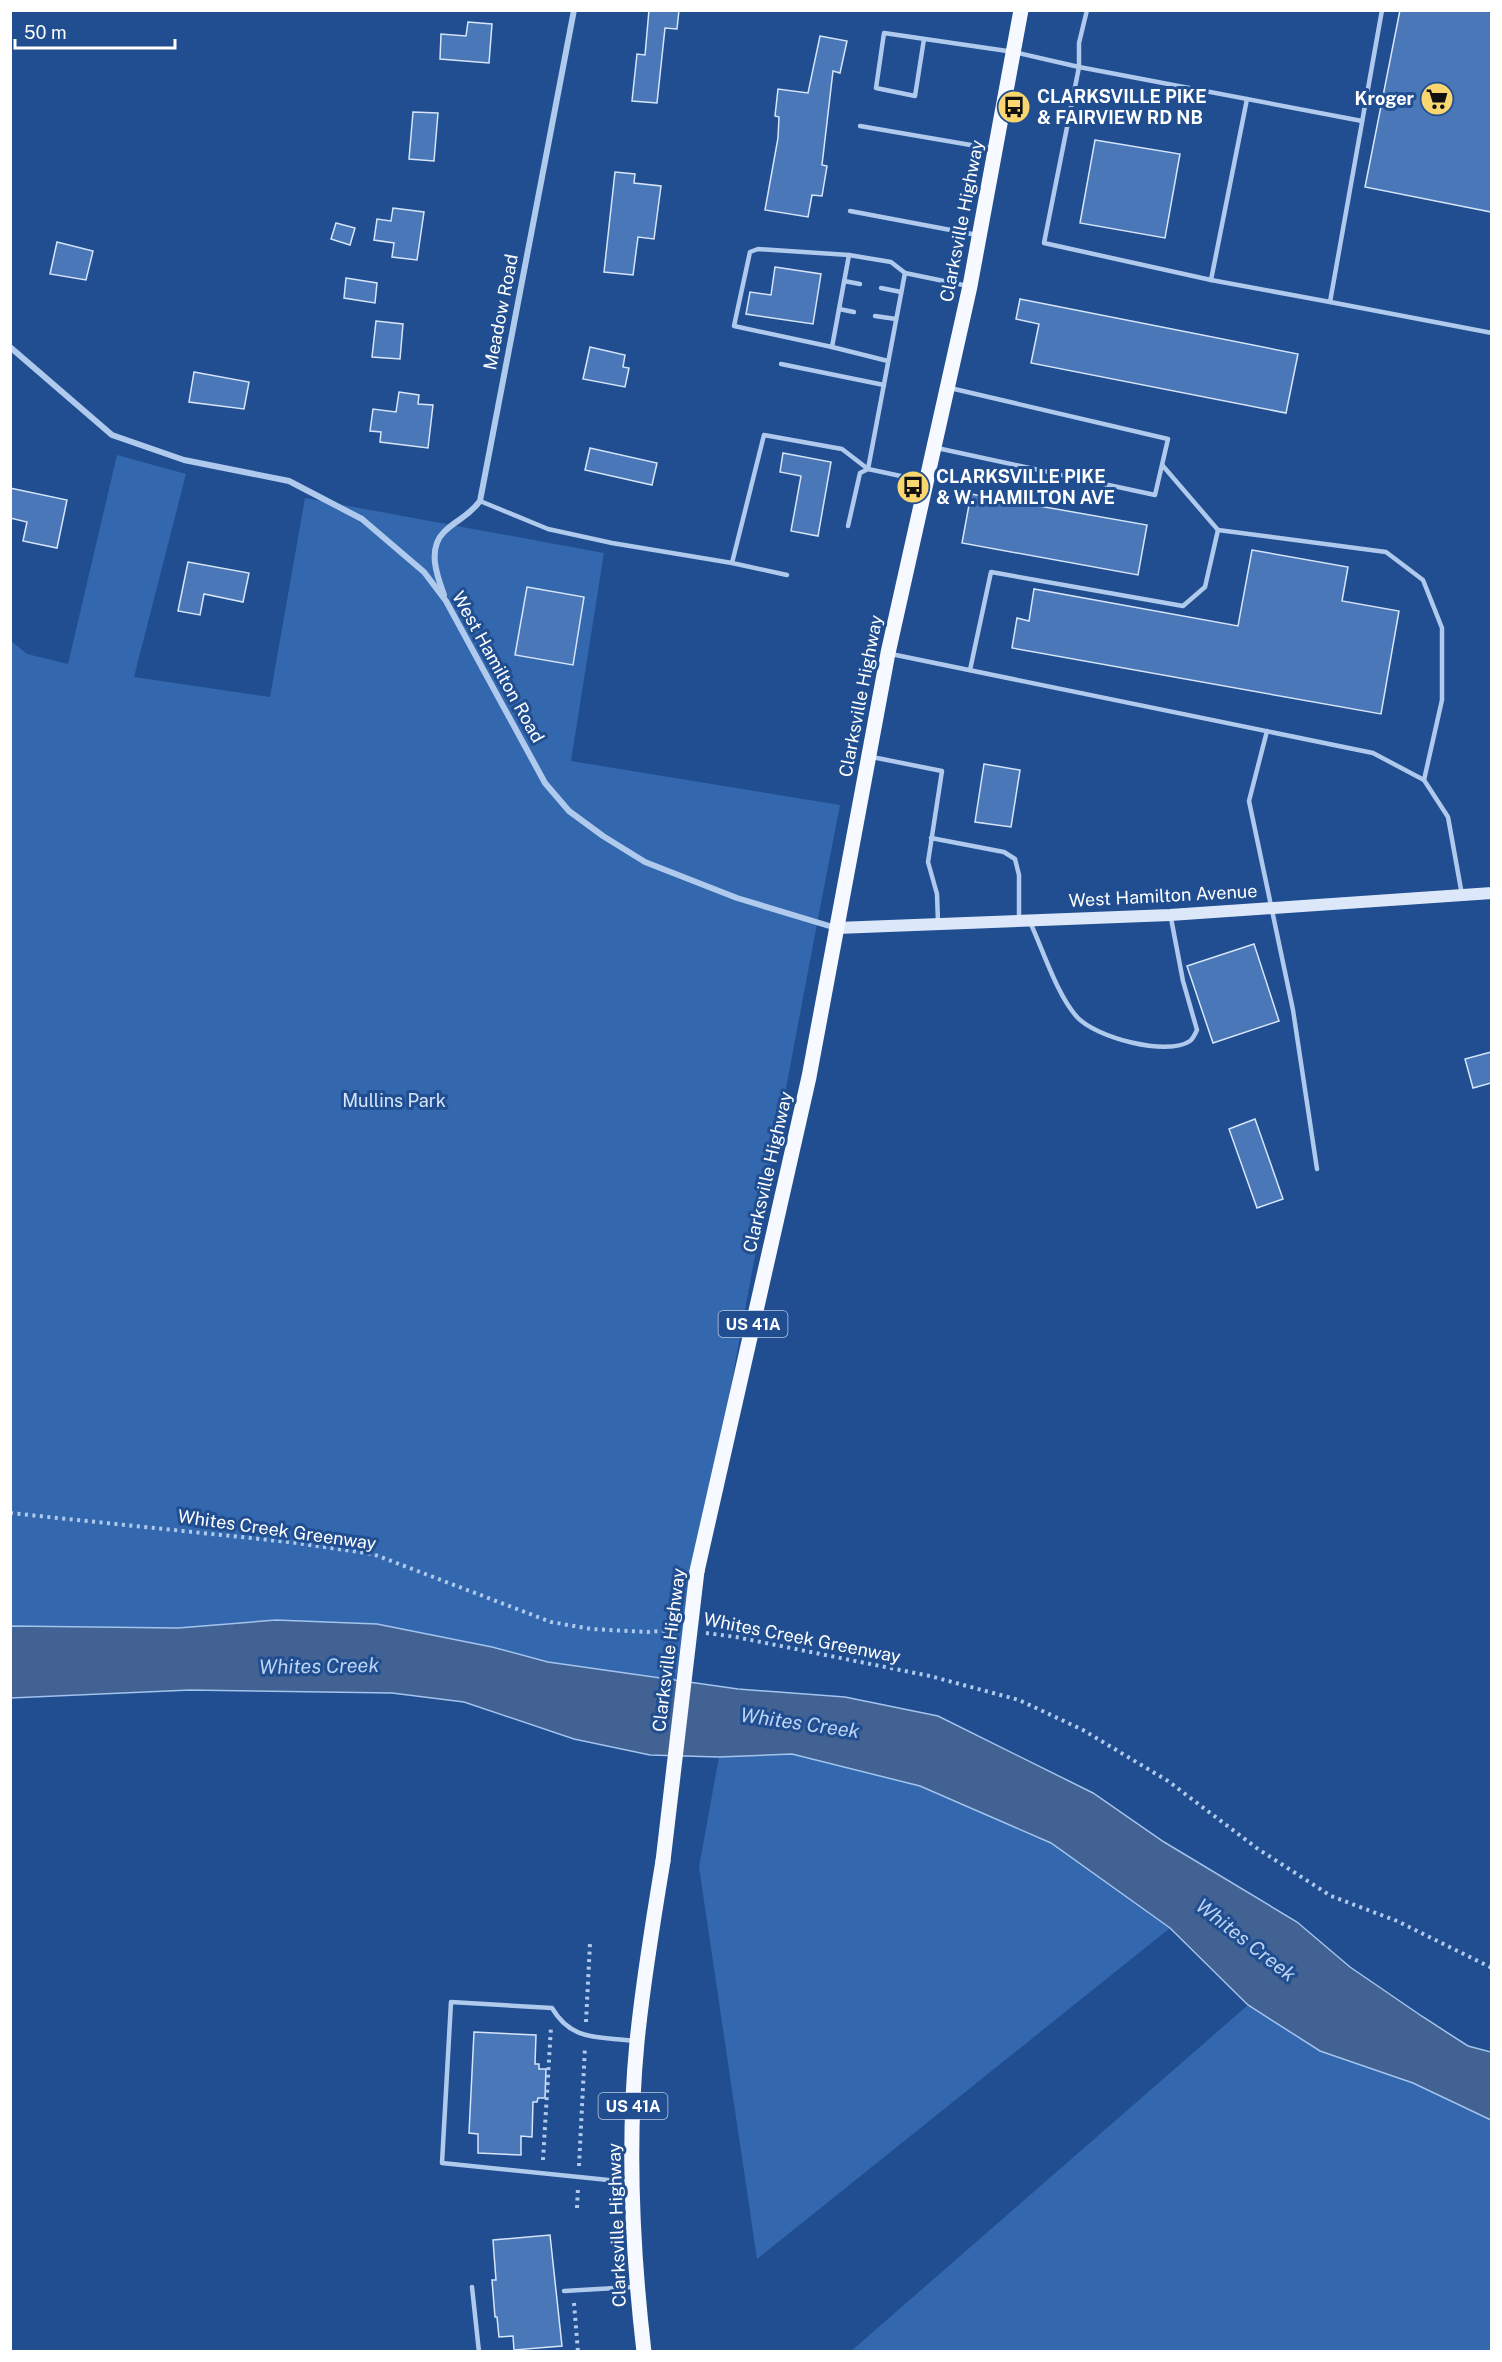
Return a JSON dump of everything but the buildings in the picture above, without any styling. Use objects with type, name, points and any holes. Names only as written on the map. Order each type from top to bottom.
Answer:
[{"type":"main road","name":"Clarksville Highway","points":[[644,2352],[637,2286],[632,2182],[637,2042],[648,1947],[663,1861],[697,1570],[809,1077],[888,653],[970,286],[1021,10]]},
{"type":"street","name":"Meadow Road","points":[[480,501],[574,10]]},
{"type":"street","name":"West Hamilton Road","points":[[10,347],[112,435],[184,460],[289,481],[362,519],[424,572],[446,600],[545,783],[569,811],[603,836],[645,862],[737,898],[837,928]]},
{"type":"street","points":[[446,600],[434,564],[437,545],[443,533],[469,516],[480,501]]},
{"type":"street","name":"West Hamilton Avenue","points":[[837,928],[1170,915],[1491,893]]},
{"type":"lane","points":[[1087,10],[1079,43],[1079,67],[1044,243],[1211,280],[1491,333]]},
{"type":"lane","points":[[1330,302],[1382,10]]},
{"type":"lane","points":[[924,39],[915,96],[876,88],[884,33],[1014,52],[1079,67],[1362,121]]},
{"type":"lane","points":[[1211,280],[1247,99]]},
{"type":"lane","points":[[860,126],[996,149]]},
{"type":"lane","points":[[850,211],[979,236]]},
{"type":"lane","points":[[888,361],[734,326],[750,252],[758,249],[849,255],[891,262],[904,273],[970,286]]},
{"type":"lane","points":[[832,347],[849,255]]},
{"type":"lane","points":[[868,469],[904,273]]},
{"type":"lane","points":[[844,281],[860,284]]},
{"type":"lane","points":[[881,288],[901,292]]},
{"type":"lane","points":[[839,309],[854,312]]},
{"type":"lane","points":[[875,316],[896,319]]},
{"type":"lane","points":[[780,364],[884,385]]},
{"type":"lane","points":[[934,448],[1155,495],[1162,466],[1168,439],[948,387]]},
{"type":"lane","points":[[732,563],[764,435],[842,449],[868,469],[926,482]]},
{"type":"lane","points":[[1162,466],[1218,530],[1386,552],[1423,580],[1442,628],[1442,700],[1424,780]]},
{"type":"lane","points":[[848,526],[860,473],[868,469]]},
{"type":"lane","points":[[480,501],[548,529],[612,543],[787,574]]},
{"type":"lane","points":[[970,670],[991,572],[1183,606],[1205,587],[1218,530]]},
{"type":"lane","points":[[888,653],[1373,753],[1424,780],[1448,817],[1462,895]]},
{"type":"lane","points":[[1267,731],[1249,801],[1293,1010],[1317,1169]]},
{"type":"lane","points":[[869,756],[942,771],[928,862],[937,894],[938,925]]},
{"type":"lane","points":[[932,838],[1004,852],[1015,860],[1019,875],[1024,922],[1065,999],[1078,1018],[1098,1030],[1145,1046],[1174,1047],[1191,1041],[1197,1030],[1183,981],[1170,915]]},
{"type":"lane","points":[[632,2182],[442,2163],[452,2002],[552,2008],[568,2030],[637,2042]]},
{"type":"lane","points":[[564,2291],[637,2286]]},
{"type":"lane","points":[[472,2287],[479,2352]]},
{"type":"path","name":"Whites Creek Greenway","points":[[10,1513],[289,1542],[373,1554],[551,1622],[602,1630],[647,1632],[681,1629]]},
{"type":"path","name":"Whites Creek Greenway","points":[[704,1633],[736,1637],[930,1676],[1019,1700],[1083,1730],[1168,1780],[1258,1849],[1331,1896],[1397,1921],[1491,1968]]},
{"type":"path","points":[[578,2208],[590,1943]]},
{"type":"path","points":[[542,2173],[552,2008]]},
{"type":"path","points":[[573,2290],[578,2352]]},
{"type":"green space","name":"Mullins Park","points":[[117,455],[186,474],[134,677],[270,697],[305,498],[604,553],[571,761],[840,805],[673,1695],[11,1647],[10,640],[27,654],[68,664]]},
{"type":"green space","points":[[792,1754],[920,1786],[1051,1843],[1170,1928],[757,2259],[699,1867],[719,1757]]},
{"type":"green space","points":[[1248,2005],[1320,2051],[1413,2083],[1491,2120],[1491,2351],[850,2352]]},
{"type":"water","name":"Whites Creek","points":[[276,1620],[377,1624],[492,1647],[548,1662],[738,1689],[845,1697],[938,1716],[1093,1793],[1164,1842],[1297,1922],[1350,1967],[1423,2017],[1468,2046],[1491,2052],[1491,2120],[1413,2083],[1320,2051],[1248,2005],[1170,1928],[1051,1843],[920,1786],[792,1754],[719,1757],[650,1755],[574,1739],[464,1702],[392,1693],[190,1690],[11,1698],[10,1626],[178,1628]]},
{"type":"place","name":"Kroger","points":[[1437,99]]},
{"type":"place","name":"CLARKSVILLE PIKE & FAIRVIEW RD NB","points":[[1014,107]]},
{"type":"place","name":"CLARKSVILLE PIKE & W. HAMILTON AVE","points":[[913,487]]}]
